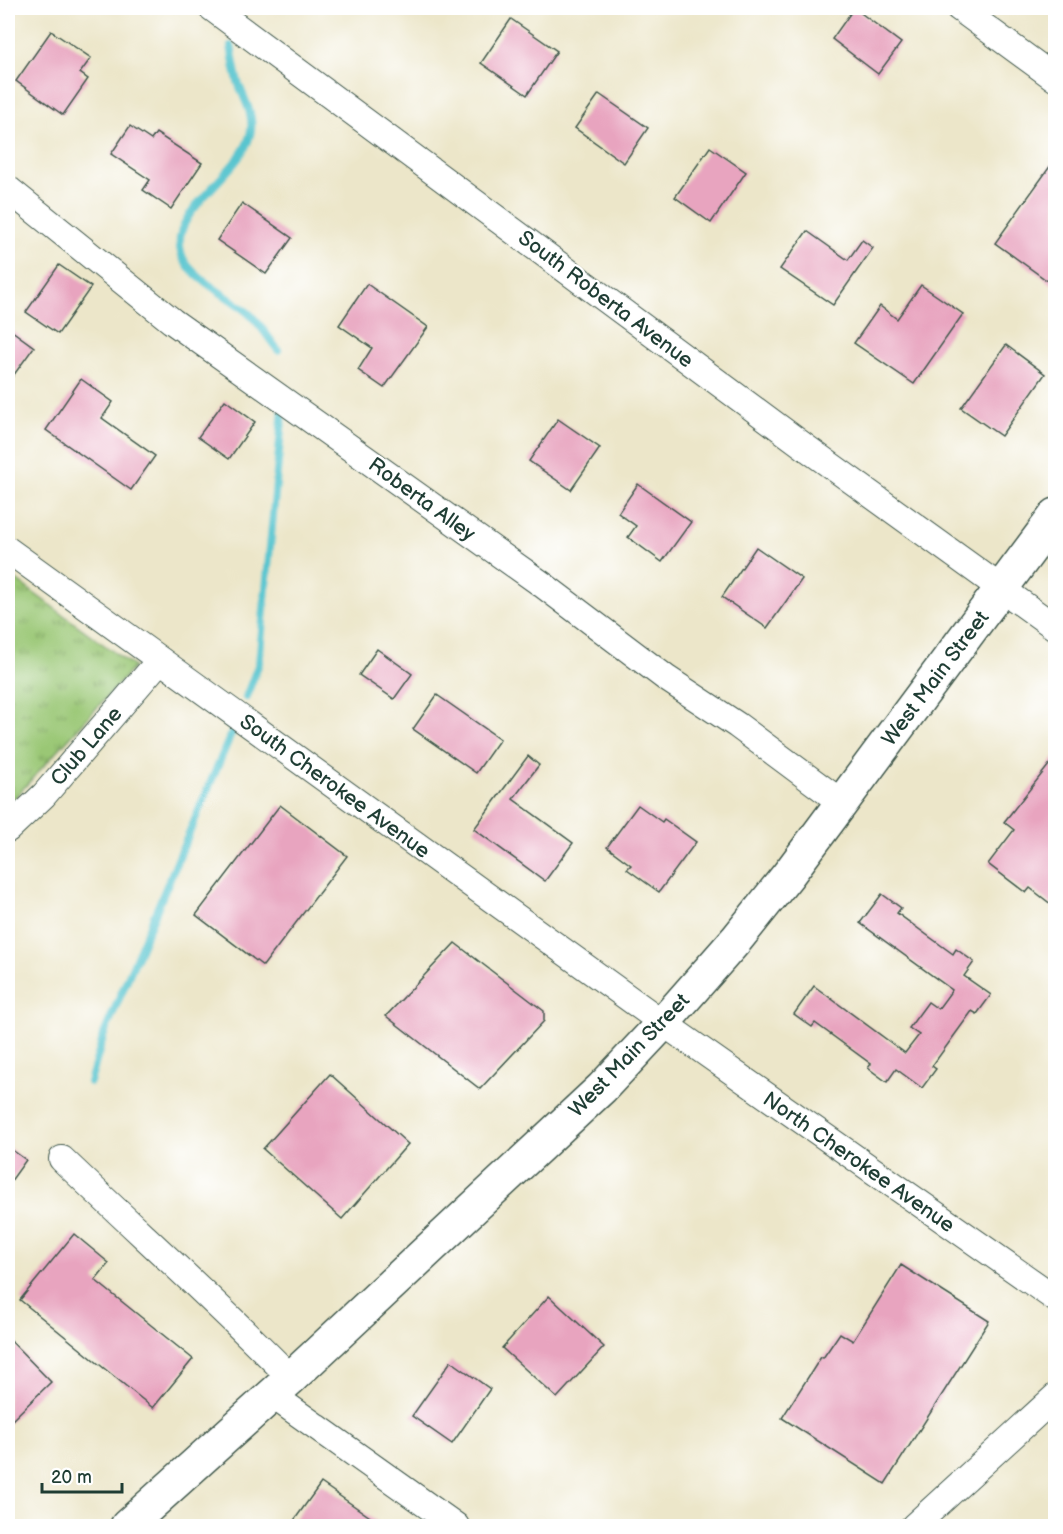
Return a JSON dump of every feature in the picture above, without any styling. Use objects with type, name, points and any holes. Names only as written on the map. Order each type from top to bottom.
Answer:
[{"type":"main road","name":"West Main Street","points":[[138,1523],[602,1088],[663,1023],[758,912],[1056,515]]},
{"type":"street","name":"South Roberta Avenue","points":[[213,8],[798,442],[1056,628]]},
{"type":"street","points":[[959,8],[1056,79]]},
{"type":"street","name":"Roberta Alley","points":[[8,189],[172,321],[543,585],[666,678],[737,725],[842,803]]},
{"type":"street","name":"South Cherokee Avenue","points":[[8,550],[663,1023]]},
{"type":"street","name":"Club Lane","points":[[8,829],[44,795],[160,660]]},
{"type":"street","name":"North Cherokee Avenue","points":[[663,1023],[1056,1299]]},
{"type":"street","points":[[62,1159],[236,1322],[281,1387],[456,1527]]},
{"type":"street","points":[[914,1527],[1056,1396]]},
{"type":"green space","points":[[8,574],[134,667],[8,805]]},
{"type":"building","points":[[854,8],[901,43],[878,74],[832,39]]},
{"type":"building","points":[[511,19],[557,51],[527,95],[481,63]]},
{"type":"building","points":[[51,31],[91,58],[80,73],[88,79],[63,115],[16,81]]},
{"type":"building","points":[[599,94],[648,128],[624,163],[575,128]]},
{"type":"building","points":[[130,126],[151,140],[156,133],[202,163],[171,209],[143,190],[150,180],[111,154]]},
{"type":"building","points":[[710,147],[746,172],[711,223],[675,197]]},
{"type":"building","points":[[1051,165],[1056,169],[1056,287],[995,243]]},
{"type":"building","points":[[242,203],[292,238],[266,274],[217,240]]},
{"type":"building","points":[[807,231],[848,260],[862,240],[873,248],[833,305],[780,269]]},
{"type":"building","points":[[59,265],[91,287],[58,334],[26,312]]},
{"type":"building","points":[[367,284],[428,327],[384,388],[358,370],[372,348],[339,325]]},
{"type":"building","points":[[921,285],[963,314],[914,384],[854,343],[880,306],[897,319]]},
{"type":"building","points":[[8,328],[34,347],[8,383]]},
{"type":"building","points":[[1006,345],[1045,374],[1001,436],[961,408]]},
{"type":"building","points":[[81,379],[113,402],[102,418],[155,456],[131,490],[46,430]]},
{"type":"building","points":[[225,400],[255,422],[229,459],[198,437]]},
{"type":"building","points":[[558,419],[600,448],[571,490],[529,461]]},
{"type":"building","points":[[638,484],[691,522],[662,562],[628,537],[636,526],[618,513]]},
{"type":"building","points":[[756,547],[802,579],[767,628],[722,597]]},
{"type":"building","points":[[377,649],[412,674],[394,699],[359,675]]},
{"type":"building","points":[[437,695],[500,739],[476,773],[413,729]]},
{"type":"building","points":[[528,756],[539,765],[513,799],[573,843],[545,881],[474,829]]},
{"type":"building","points":[[1056,756],[1056,908],[1030,888],[1026,893],[988,864],[1014,830],[1004,822]]},
{"type":"building","points":[[280,805],[347,856],[263,966],[196,915]]},
{"type":"building","points":[[638,805],[662,822],[664,819],[696,842],[659,892],[627,869],[631,865],[607,847]]},
{"type":"building","points":[[882,894],[901,908],[897,913],[953,954],[956,949],[974,962],[964,976],[991,995],[977,1014],[972,1011],[932,1066],[936,1069],[922,1088],[896,1069],[887,1082],[868,1068],[871,1064],[815,1023],[812,1027],[794,1014],[814,986],[905,1053],[919,1035],[909,1028],[928,1002],[938,1009],[952,990],[860,923]]},
{"type":"building","points":[[455,943],[544,1011],[544,1021],[480,1089],[386,1016]]},
{"type":"building","points":[[330,1074],[408,1144],[342,1219],[263,1149]]},
{"type":"building","points":[[8,1147],[26,1160],[8,1185]]},
{"type":"building","points":[[74,1234],[109,1263],[95,1280],[193,1359],[153,1408],[20,1300]]},
{"type":"building","points":[[901,1265],[989,1321],[885,1484],[782,1418],[821,1357],[823,1358],[840,1333],[853,1341]]},
{"type":"building","points":[[549,1296],[604,1347],[557,1398],[502,1348]]},
{"type":"building","points":[[8,1338],[51,1382],[8,1424]]},
{"type":"building","points":[[451,1361],[490,1389],[452,1444],[412,1416]]},
{"type":"building","points":[[321,1483],[383,1526],[290,1526]]},
{"type":"waterway","points":[[231,46],[237,78],[251,116],[251,130],[246,146],[235,162],[194,208],[184,224],[180,241],[183,258],[188,266],[203,280],[251,315],[278,350]]},
{"type":"waterway","points":[[246,697],[259,663],[283,409]]},
{"type":"waterway","points":[[90,1082],[104,1034],[232,732]]}]
